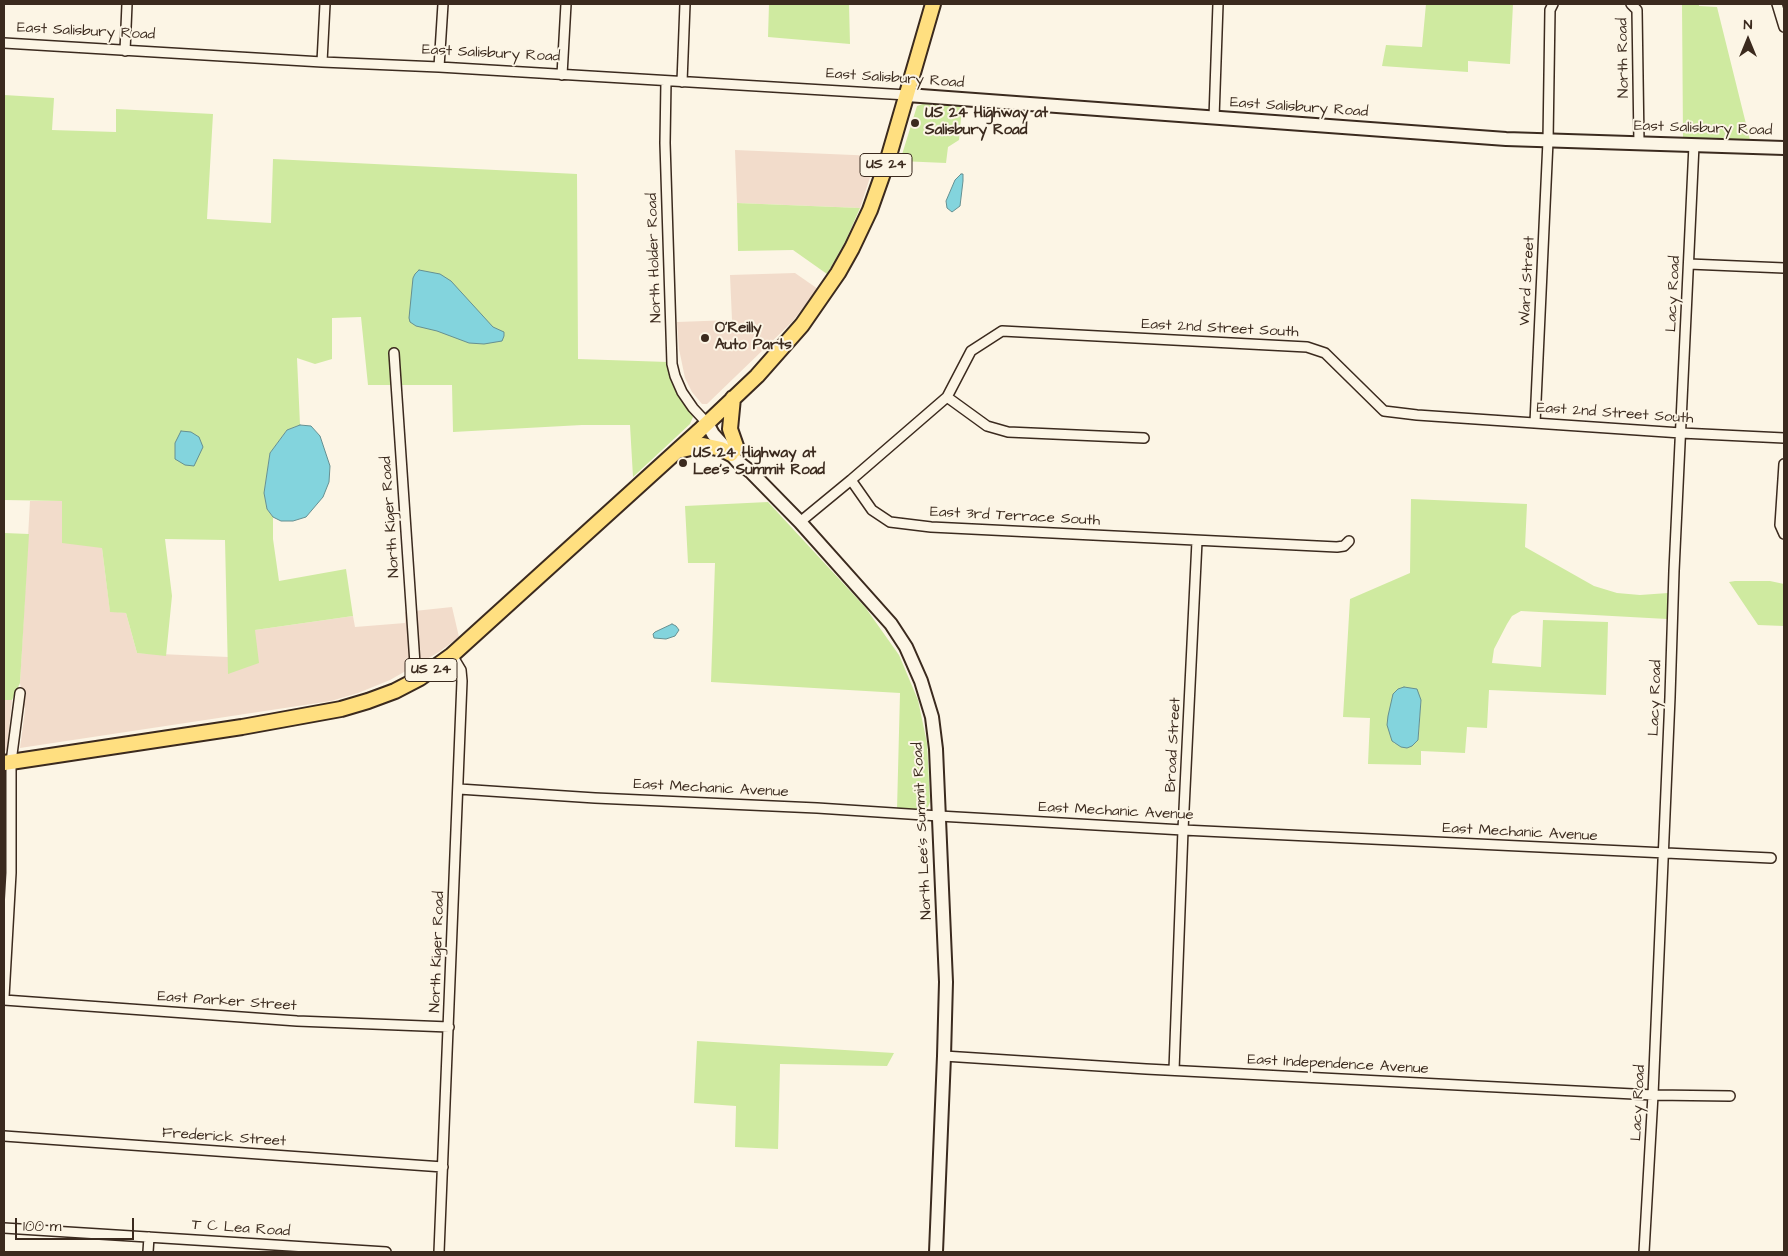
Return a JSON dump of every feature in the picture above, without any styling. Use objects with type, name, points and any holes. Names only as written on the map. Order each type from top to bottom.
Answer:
[{"type":"main road","name":"US 24","points":[[8,763],[327,712],[354,706],[382,696],[425,674],[452,656],[757,376],[786,344],[816,305],[845,261],[876,194],[908,95],[933,4]]},
{"type":"main road","name":"East Salisbury Road","points":[[908,95],[1506,139],[1784,148]]},
{"type":"main road","points":[[675,452],[703,446],[734,452],[730,429],[733,398]]},
{"type":"main road","name":"North Lee's Summit Road","points":[[707,423],[718,430],[734,452],[738,462],[751,472],[800,522],[891,624],[910,656],[921,681],[932,717],[936,749],[946,982],[936,1252]]},
{"type":"street","points":[[125,51],[127,4]]},
{"type":"street","points":[[322,62],[325,4]]},
{"type":"street","points":[[439,67],[443,4]]},
{"type":"street","points":[[562,74],[566,4]]},
{"type":"street","points":[[682,82],[684,4]]},
{"type":"street","points":[[1214,118],[1218,4]]},
{"type":"street","points":[[1548,140],[1550,10],[1552,4]]},
{"type":"street","name":"North Road","points":[[1631,4],[1637,10],[1639,144]]},
{"type":"street","points":[[1777,4],[1784,27]]},
{"type":"street","name":"East Salisbury Road","points":[[4,43],[908,95]]},
{"type":"street","name":"North Holder Road","points":[[666,81],[665,143],[672,364],[682,392],[707,423]]},
{"type":"street","name":"Ward Street","points":[[1535,423],[1548,140]]},
{"type":"street","name":"Lacy Road","points":[[1644,1252],[1664,854],[1694,145]]},
{"type":"street","points":[[1689,264],[1784,268]]},
{"type":"street","name":"East 2nd Street South","points":[[800,522],[947,397],[971,351],[1002,331],[1307,348],[1325,353],[1384,411],[1417,415],[1681,433],[1784,438]]},
{"type":"street","name":"North Kiger Road","points":[[394,353],[415,664],[425,674]]},
{"type":"street","points":[[947,397],[987,426],[1008,432],[1144,438]]},
{"type":"street","points":[[1784,464],[1780,525],[1784,534]]},
{"type":"street","name":"East 3rd Terrace South","points":[[851,480],[872,510],[890,522],[931,527],[1337,547],[1344,546],[1350,541]]},
{"type":"street","name":"Broad Street","points":[[1174,1070],[1197,541]]},
{"type":"street","name":"North Kiger Road","points":[[439,1252],[462,681],[461,670],[452,656]]},
{"type":"street","points":[[4,998],[8,763],[20,693]]},
{"type":"street","name":"East Mechanic Avenue","points":[[459,789],[1183,830],[1771,858]]},
{"type":"street","name":"East Parker Street","points":[[4,998],[298,1021],[449,1027]]},
{"type":"street","name":"East Independence Avenue","points":[[944,1056],[1653,1095],[1730,1096]]},
{"type":"street","name":"Frederick Street","points":[[4,1136],[443,1167]]},
{"type":"street","name":"T C Lea Road","points":[[4,1228],[386,1252]]},
{"type":"street","points":[[148,1237],[148,1252]]},
{"type":"shaded area","points":[[735,150],[877,156],[860,208],[737,203]]},
{"type":"shaded area","points":[[795,273],[818,289],[792,322],[707,404],[702,404],[692,392],[685,378],[679,349],[677,322],[732,320],[730,275]]},
{"type":"shaded area","points":[[30,501],[62,501],[102,548],[110,611],[126,613],[137,653],[228,657],[228,673],[255,630],[353,616],[355,627],[405,623],[405,612],[452,607],[459,637],[439,652],[390,680],[358,693],[331,701],[20,748],[25,710],[20,683]]},
{"type":"shaded area","points":[[4,700],[12,700],[7,750],[4,751]]},
{"type":"green space","points":[[769,4],[849,4],[850,44],[768,37]]},
{"type":"green space","points":[[1426,4],[1513,4],[1510,64],[1468,61],[1468,72],[1382,66],[1386,45],[1422,47]]},
{"type":"green space","points":[[1682,4],[1717,7],[1750,140],[1683,138]]},
{"type":"green space","points":[[4,95],[54,98],[52,130],[116,132],[116,109],[213,114],[207,219],[271,223],[273,159],[577,174],[578,359],[668,362],[674,386],[682,401],[690,409],[693,417],[690,424],[633,477],[630,425],[582,425],[453,432],[452,385],[368,385],[361,317],[332,318],[332,359],[315,364],[297,358],[300,425],[287,430],[270,453],[264,493],[267,509],[273,517],[273,539],[279,581],[346,569],[353,616],[255,630],[259,663],[228,674],[225,540],[165,539],[172,596],[166,656],[137,653],[126,613],[110,612],[102,548],[62,543],[62,501],[4,500]]},
{"type":"green space","points":[[923,104],[962,107],[959,140],[948,147],[946,163],[900,161],[917,106]]},
{"type":"green space","points":[[737,203],[860,208],[846,240],[827,274],[793,250],[738,251]]},
{"type":"green space","points":[[1411,499],[1527,504],[1525,547],[1594,586],[1617,593],[1640,595],[1668,593],[1667,619],[1521,611],[1512,616],[1507,624],[1494,649],[1492,663],[1541,667],[1543,620],[1608,622],[1606,695],[1489,690],[1487,728],[1467,727],[1465,753],[1421,751],[1421,765],[1368,764],[1370,718],[1343,717],[1350,599],[1410,573]],"holes":[[[1421,700],[1418,740],[1395,744],[1390,735]]]},
{"type":"green space","points":[[768,502],[865,607],[899,655],[918,700],[927,743],[930,802],[924,810],[897,810],[900,693],[711,682],[715,563],[688,563],[685,506]]},
{"type":"green space","points":[[4,533],[29,534],[20,683],[12,700],[4,700]]},
{"type":"green space","points":[[1770,581],[1784,584],[1784,626],[1758,625],[1729,582]]},
{"type":"green space","points":[[697,1041],[894,1053],[887,1066],[780,1064],[778,1149],[735,1147],[736,1106],[694,1103]]},
{"type":"water","points":[[963,174],[963,181],[960,206],[952,212],[947,208],[946,201],[955,180]]},
{"type":"water","points":[[419,270],[440,274],[451,281],[493,327],[504,332],[502,341],[484,344],[469,343],[437,331],[416,326],[410,322],[413,278]]},
{"type":"water","points":[[300,425],[311,426],[320,436],[330,466],[329,482],[323,497],[306,517],[293,521],[281,521],[273,517],[267,509],[264,493],[270,453],[287,430]]},
{"type":"water","points":[[181,431],[191,432],[199,437],[203,447],[194,466],[185,465],[175,459],[175,443]]},
{"type":"water","points":[[672,624],[679,630],[675,636],[666,639],[654,638],[653,634],[655,632]]},
{"type":"water","points":[[1404,687],[1417,689],[1421,700],[1418,740],[1407,748],[1401,747],[1392,741],[1387,725],[1393,694],[1398,689]]},
{"type":"place","name":"US 24 Highway at Salisbury Road","points":[[915,123]]},
{"type":"place","name":"O'Reilly Auto Parts","points":[[705,338]]},
{"type":"place","name":"US 24 Highway at Lee's Summit Road","points":[[683,463]]}]
